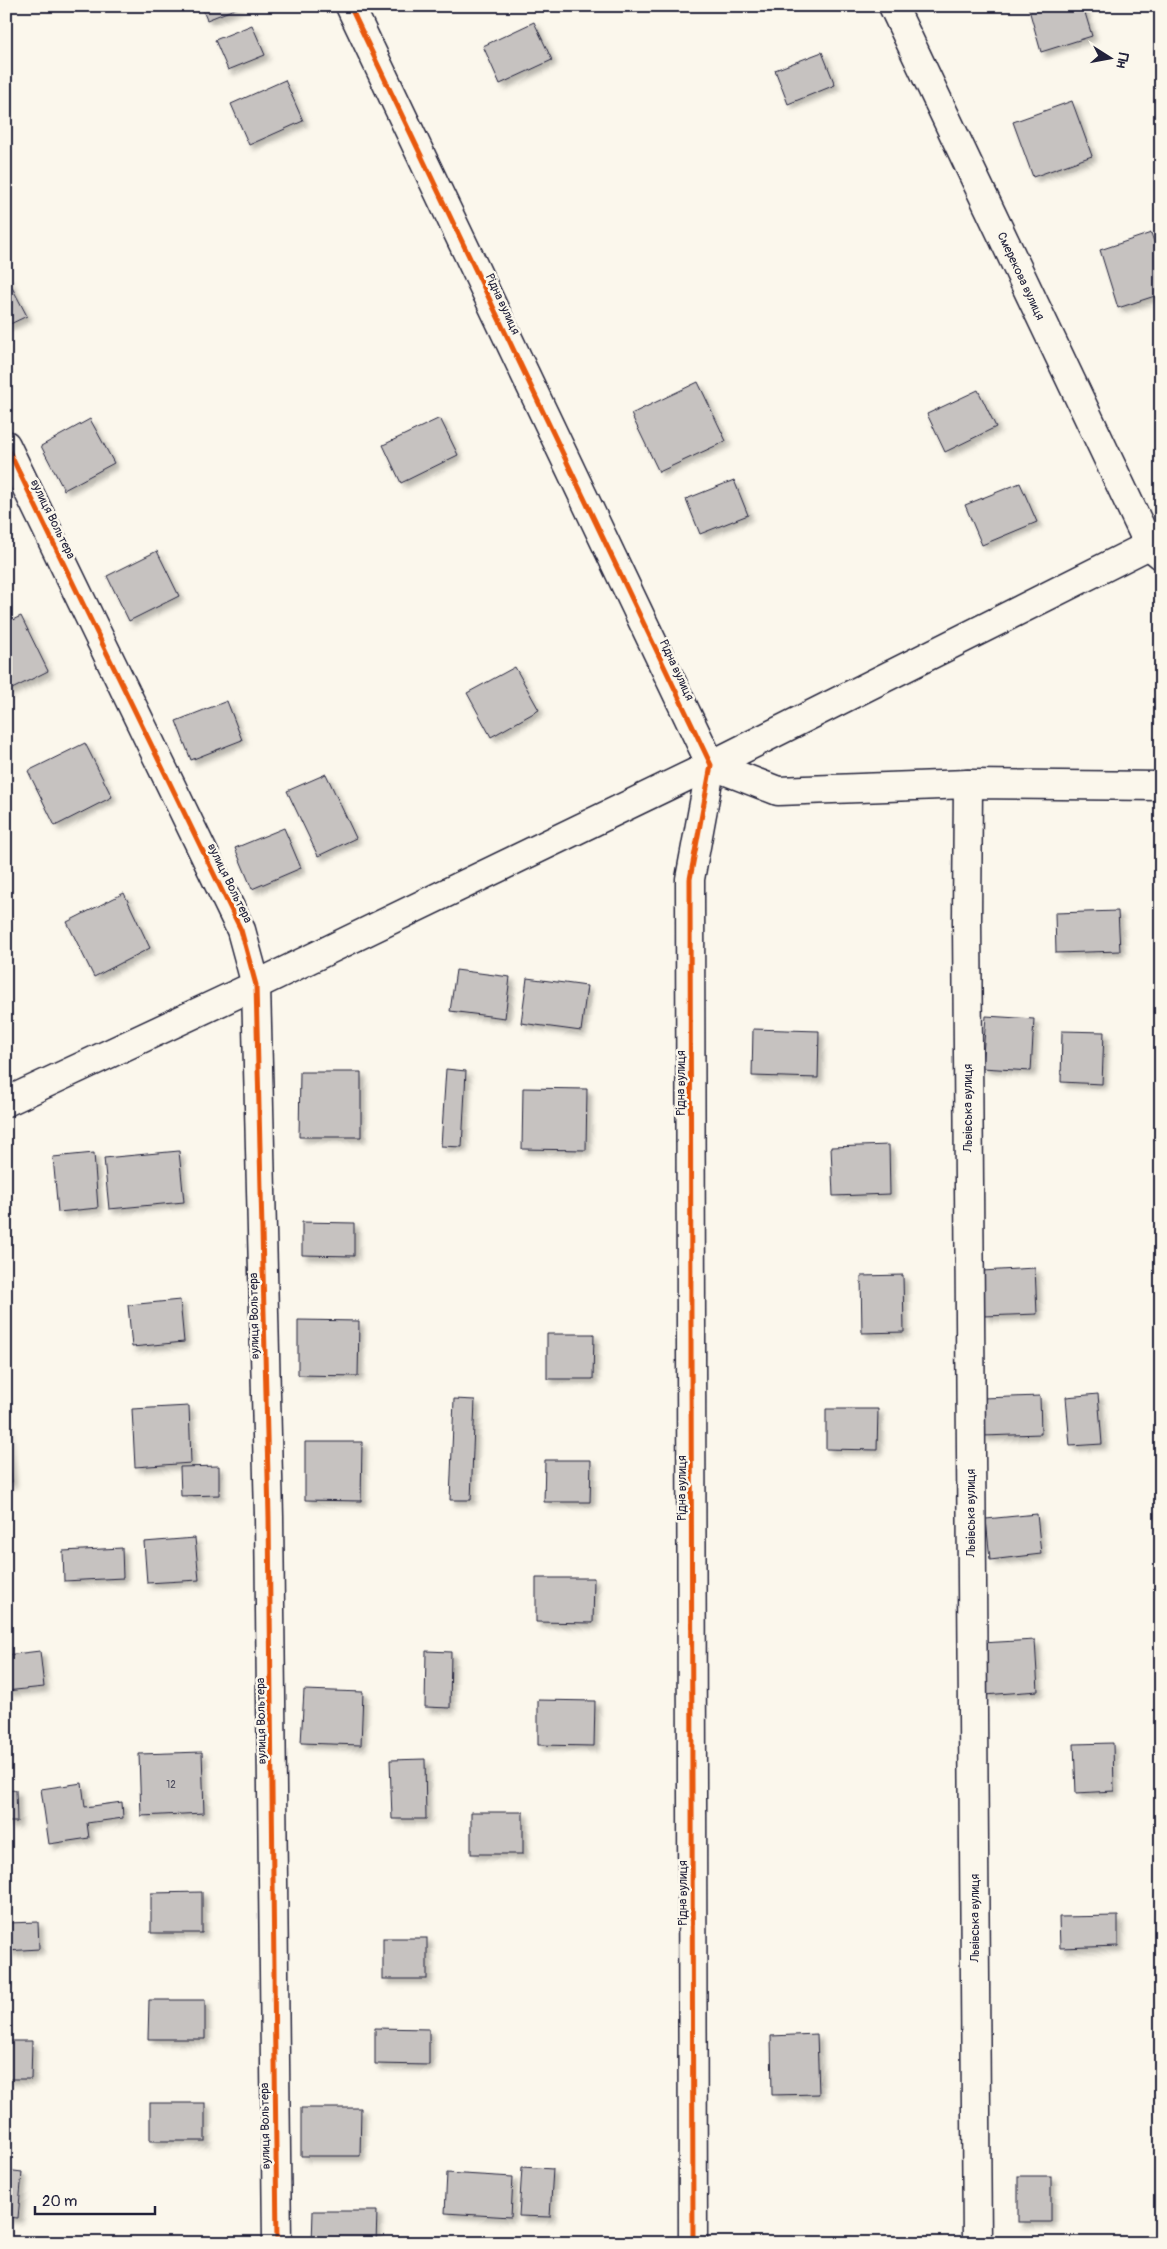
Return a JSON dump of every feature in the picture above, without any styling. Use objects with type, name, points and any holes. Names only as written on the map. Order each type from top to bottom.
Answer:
[{"type":"street","name":"Рідна вулиця","points":[[350,6],[711,765],[690,879],[694,2243]]},
{"type":"street","name":"Смерекова вулиця","points":[[893,6],[1157,546]]},
{"type":"street","name":"вулиця Вольтера","points":[[6,445],[241,930],[256,985],[269,1518],[276,2243]]},
{"type":"street","points":[[6,1102],[256,985],[711,765],[1157,546]]},
{"type":"street","points":[[711,765],[778,792],[968,784],[1161,786]]},
{"type":"street","name":"Львівська вулиця","points":[[968,784],[967,940],[977,2243]]},
{"type":"building","points":[[201,6],[242,6],[207,20]]},
{"type":"building","points":[[1028,6],[1083,6],[1092,36],[1041,52]]},
{"type":"building","points":[[534,22],[552,60],[500,84],[483,46]]},
{"type":"building","points":[[252,25],[265,55],[228,70],[215,40]]},
{"type":"building","points":[[822,52],[835,85],[788,104],[775,70]]},
{"type":"building","points":[[285,80],[303,121],[249,145],[231,104]]},
{"type":"building","points":[[1072,101],[1092,156],[1033,177],[1013,122]]},
{"type":"building","points":[[1151,233],[1161,262],[1161,294],[1118,308],[1100,250]]},
{"type":"building","points":[[6,276],[27,316],[6,326]]},
{"type":"building","points":[[698,382],[726,441],[659,472],[631,414]]},
{"type":"building","points":[[978,390],[996,427],[945,452],[927,414]]},
{"type":"building","points":[[440,418],[458,455],[401,483],[383,445]]},
{"type":"building","points":[[90,419],[114,463],[64,490],[41,446]]},
{"type":"building","points":[[734,480],[748,515],[700,534],[686,499]]},
{"type":"building","points":[[1020,483],[1037,522],[982,545],[965,505]]},
{"type":"building","points":[[157,551],[179,596],[129,621],[107,576]]},
{"type":"building","points":[[21,616],[48,671],[6,692],[6,623]]},
{"type":"building","points":[[515,667],[539,710],[491,737],[467,693]]},
{"type":"building","points":[[227,701],[242,740],[191,760],[176,721]]},
{"type":"building","points":[[85,743],[112,797],[55,826],[28,771]]},
{"type":"building","points":[[326,774],[356,838],[318,856],[287,791]]},
{"type":"building","points":[[284,828],[301,868],[252,889],[235,848]]},
{"type":"building","points":[[124,893],[150,948],[94,977],[67,922]]},
{"type":"building","points":[[1118,911],[1120,951],[1056,953],[1055,913]]},
{"type":"building","points":[[456,970],[510,977],[505,1018],[450,1011]]},
{"type":"building","points":[[527,978],[587,986],[581,1031],[521,1023]]},
{"type":"building","points":[[986,1016],[1034,1019],[1031,1071],[982,1068]]},
{"type":"building","points":[[753,1029],[819,1031],[818,1078],[752,1076]]},
{"type":"building","points":[[1062,1031],[1104,1032],[1102,1084],[1061,1082]]},
{"type":"building","points":[[446,1069],[466,1071],[462,1147],[441,1146]]},
{"type":"building","points":[[300,1072],[361,1072],[361,1137],[299,1137]]},
{"type":"building","points":[[523,1088],[587,1089],[586,1150],[522,1149]]},
{"type":"building","points":[[889,1145],[890,1194],[833,1196],[831,1147]]},
{"type":"building","points":[[179,1151],[184,1202],[109,1209],[104,1158]]},
{"type":"building","points":[[94,1153],[98,1208],[58,1212],[53,1157]]},
{"type":"building","points":[[302,1222],[354,1223],[354,1256],[302,1255]]},
{"type":"building","points":[[1035,1268],[1037,1314],[984,1316],[982,1271]]},
{"type":"building","points":[[903,1275],[904,1332],[862,1333],[861,1276]]},
{"type":"building","points":[[180,1300],[184,1342],[132,1347],[128,1305]]},
{"type":"building","points":[[298,1320],[359,1321],[358,1376],[298,1375]]},
{"type":"building","points":[[547,1334],[594,1334],[593,1379],[547,1379]]},
{"type":"building","points":[[1098,1394],[1102,1444],[1070,1446],[1066,1397]]},
{"type":"building","points":[[1040,1396],[1041,1434],[983,1436],[982,1398]]},
{"type":"building","points":[[454,1399],[475,1400],[471,1500],[450,1500]]},
{"type":"building","points":[[189,1406],[191,1463],[135,1467],[132,1409]]},
{"type":"building","points":[[826,1409],[878,1409],[877,1450],[826,1449]]},
{"type":"building","points":[[6,1422],[12,1482],[6,1483]]},
{"type":"building","points":[[305,1442],[362,1442],[361,1501],[305,1500]]},
{"type":"building","points":[[545,1460],[591,1460],[590,1502],[544,1502]]},
{"type":"building","points":[[219,1466],[219,1495],[181,1496],[180,1467]]},
{"type":"building","points":[[1037,1514],[1041,1554],[990,1560],[986,1519]]},
{"type":"building","points":[[195,1538],[199,1580],[147,1583],[144,1542]]},
{"type":"building","points":[[122,1548],[123,1578],[64,1581],[63,1551]]},
{"type":"building","points":[[536,1578],[594,1578],[593,1623],[536,1622]]},
{"type":"building","points":[[1035,1640],[1038,1691],[984,1695],[981,1643]]},
{"type":"building","points":[[40,1651],[44,1687],[6,1691],[6,1655]]},
{"type":"building","points":[[426,1651],[451,1652],[450,1708],[425,1707]]},
{"type":"building","points":[[304,1690],[363,1692],[361,1745],[301,1743]]},
{"type":"building","points":[[538,1700],[595,1701],[594,1746],[538,1745]]},
{"type":"building","points":[[1113,1743],[1114,1791],[1076,1793],[1074,1744]]},
{"type":"building","points":[[202,1752],[204,1813],[141,1816],[139,1754]]},
{"type":"building","points":[[425,1759],[426,1819],[392,1819],[390,1760]]},
{"type":"building","points":[[82,1783],[85,1807],[122,1802],[123,1818],[87,1823],[89,1838],[49,1844],[41,1789]]},
{"type":"building","points":[[16,1790],[17,1822],[6,1822],[6,1791]]},
{"type":"building","points":[[471,1812],[523,1812],[523,1854],[471,1854]]},
{"type":"building","points":[[202,1892],[202,1933],[151,1933],[151,1893]]},
{"type":"building","points":[[1118,1916],[1118,1946],[1060,1948],[1059,1917]]},
{"type":"building","points":[[38,1922],[39,1949],[6,1951],[6,1923]]},
{"type":"building","points":[[383,1938],[427,1938],[427,1979],[383,1979]]},
{"type":"building","points":[[149,2000],[205,2000],[205,2039],[148,2039]]},
{"type":"building","points":[[375,2028],[429,2029],[429,2065],[375,2064]]},
{"type":"building","points":[[817,2034],[819,2094],[772,2095],[771,2036]]},
{"type":"building","points":[[6,2041],[32,2041],[31,2079],[6,2079]]},
{"type":"building","points":[[150,2103],[205,2103],[205,2141],[150,2141]]},
{"type":"building","points":[[301,2108],[361,2108],[360,2156],[301,2156]]},
{"type":"building","points":[[522,2167],[553,2169],[550,2217],[519,2216]]},
{"type":"building","points":[[6,2170],[22,2172],[18,2218],[6,2217]]},
{"type":"building","points":[[447,2173],[513,2177],[511,2217],[445,2213]]},
{"type":"building","points":[[1018,2176],[1051,2176],[1051,2222],[1018,2222]]},
{"type":"building","points":[[313,2211],[377,2211],[376,2243],[312,2243]]},
{"type":"cycle path","points":[[350,6],[711,765],[690,879],[693,2243]]},
{"type":"cycle path","points":[[6,445],[241,930],[256,985],[269,1517],[277,2243]]}]
